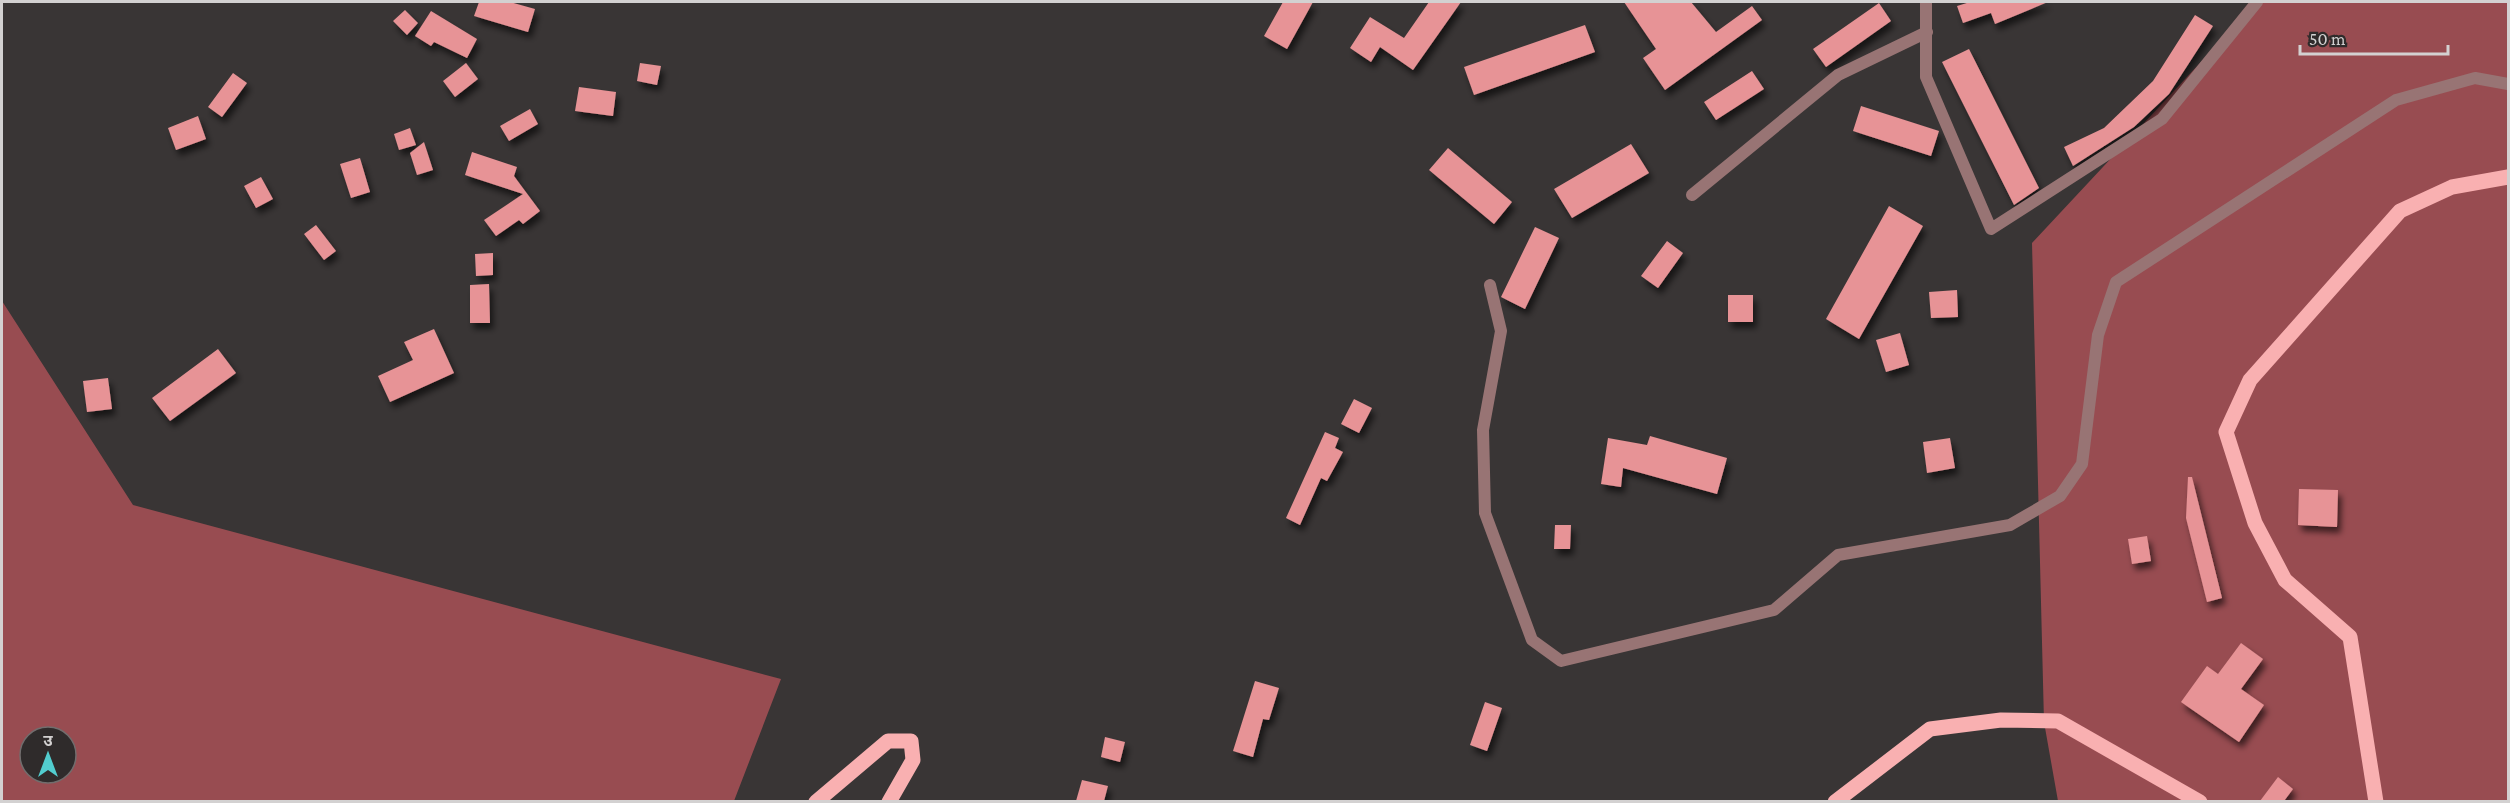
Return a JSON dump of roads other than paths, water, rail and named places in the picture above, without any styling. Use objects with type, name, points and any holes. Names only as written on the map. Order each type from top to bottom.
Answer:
[{"type":"main road","points":[[2376,801],[2350,637],[2285,580],[2255,523],[2226,432],[2250,380],[2400,212],[2452,187],[2508,177]]},
{"type":"main road","points":[[1835,801],[1930,729],[2001,720],[2058,721],[2200,801]]},
{"type":"main road","points":[[816,801],[888,741],[911,741],[913,760],[889,801]]},
{"type":"street","points":[[1926,2],[1926,77],[1991,229],[2162,119],[2257,2]]},
{"type":"street","points":[[1692,195],[1838,75],[1927,32]]},
{"type":"street","points":[[1490,285],[1501,331],[1483,430],[1485,513],[1532,640],[1560,661],[1774,610],[1838,555],[2010,525],[2060,496],[2082,464],[2098,335],[2116,282],[2396,100],[2475,78],[2508,84]]}]
